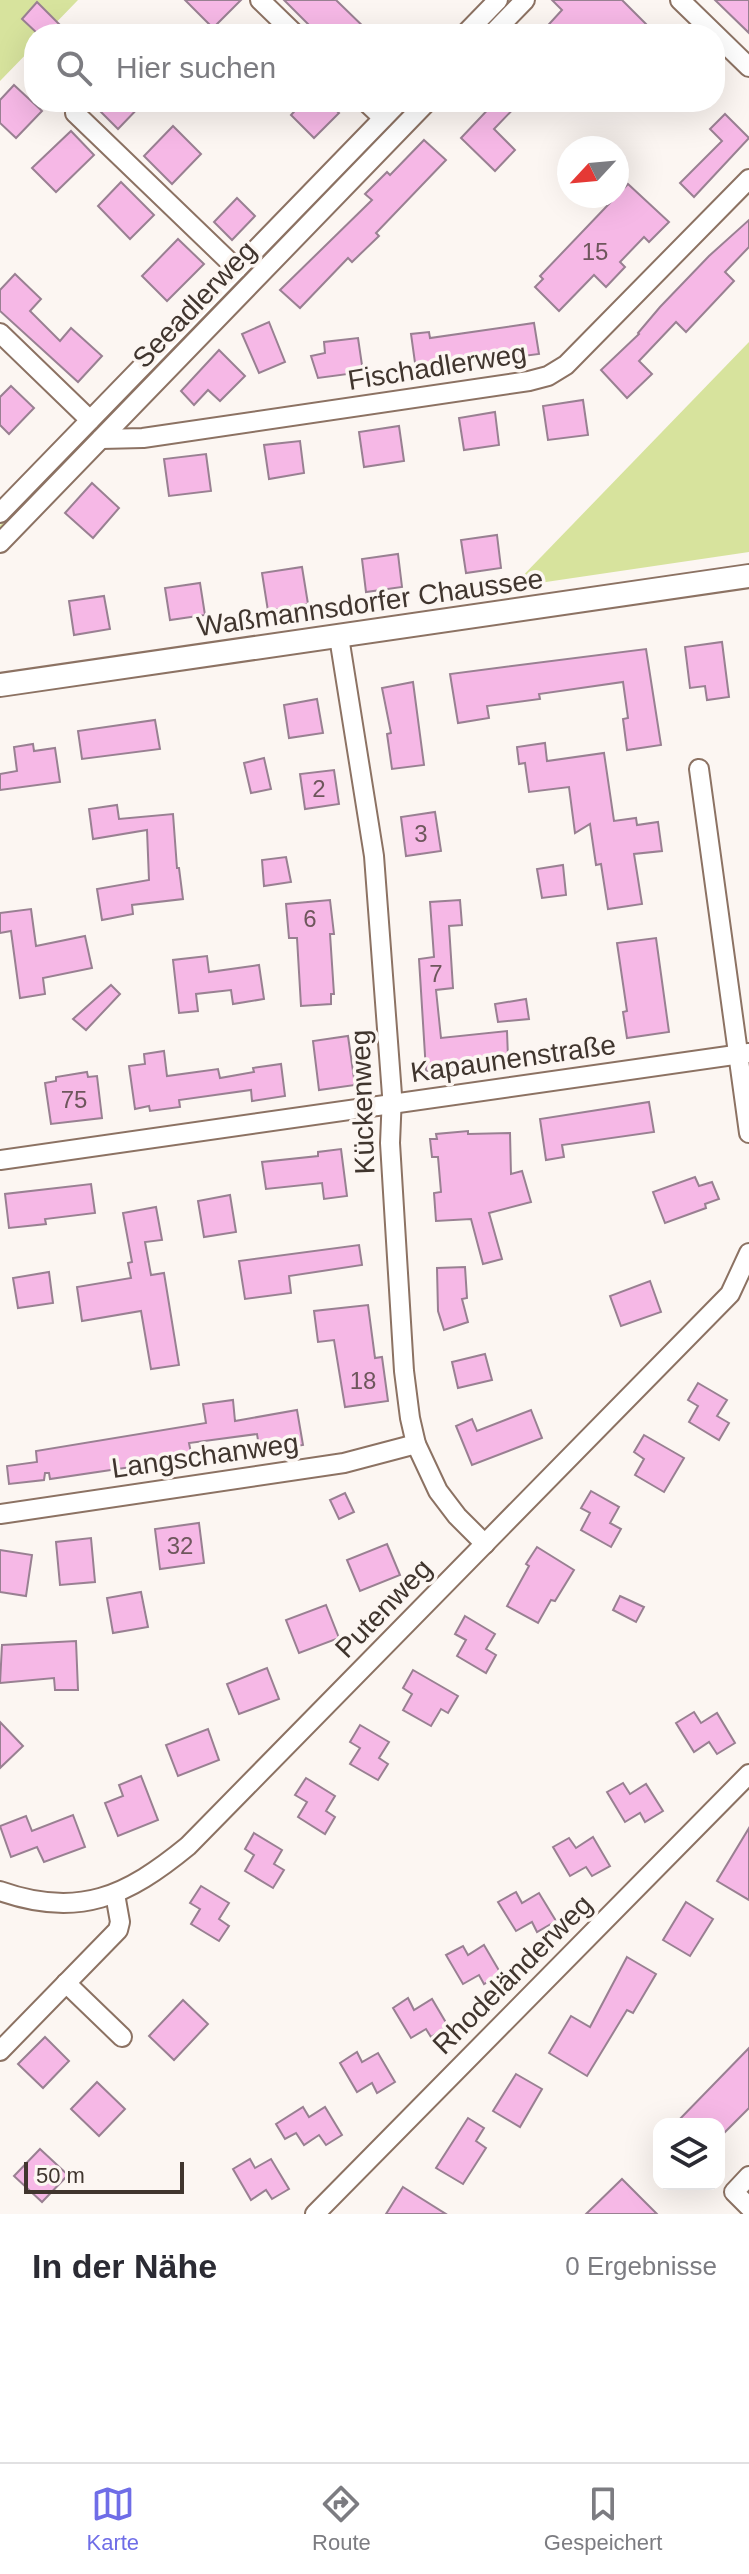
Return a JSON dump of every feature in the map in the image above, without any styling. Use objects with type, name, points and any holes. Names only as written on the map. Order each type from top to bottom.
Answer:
[{"type":"street","points":[[260,0],[285,24]]},
{"type":"street","points":[[475,24],[498,0]]},
{"type":"street","points":[[502,24],[525,0]]},
{"type":"street","points":[[680,0],[705,24]]},
{"type":"street","points":[[725,44],[749,67]]},
{"type":"street","points":[[377,112],[383,118]]},
{"type":"street","name":"Seeadlerweg","points":[[0,513],[389,112]]},
{"type":"street","name":"Seeadlerweg","points":[[0,543],[417,112]]},
{"type":"street","name":"Seeadlerweg","points":[[75,113],[237,269]]},
{"type":"street","name":"Fischadlerweg","points":[[101,439],[143,438],[548,376],[566,365],[749,179]]},
{"type":"street","points":[[0,333],[90,420]]},
{"type":"street","name":"Waßmannsdorfer Chaussee","points":[[0,685],[749,576]]},
{"type":"street","name":"Kückenweg","points":[[339,637],[374,856],[392,1104],[390,1143],[404,1371],[416,1444],[438,1491],[485,1544]]},
{"type":"street","points":[[699,769],[743,1054],[749,1133]]},
{"type":"street","name":"Kapaunenstraße","points":[[0,1160],[743,1054]]},
{"type":"street","name":"Putenweg","points":[[0,1891],[42,1901],[72,1902],[115,1894],[148,1877],[188,1846],[730,1294],[749,1253]]},
{"type":"street","name":"Langschanweg","points":[[0,1514],[344,1463],[416,1444]]},
{"type":"street","name":"Rhodeländerweg","points":[[315,2214],[742,1794],[749,1774]]},
{"type":"street","points":[[0,2051],[118,1930],[120,1922],[115,1894]]},
{"type":"street","points":[[66,1983],[122,2037]]},
{"type":"street","points":[[749,2176],[726,2187],[749,2207]]},
{"type":"green space","points":[[0,0],[78,0],[55,24],[24,24],[24,56],[0,81]]},
{"type":"green space","points":[[398,112],[408,112],[0,536],[0,525],[233,284],[237,284],[254,267],[253,263],[307,206],[311,207],[338,179],[337,176]]},
{"type":"green space","points":[[749,342],[749,552],[512,587]]},
{"type":"building","points":[[185,0],[241,0],[217,24],[209,24]]},
{"type":"building","points":[[284,0],[336,0],[361,24],[308,24]]},
{"type":"building","points":[[552,0],[622,0],[646,24],[549,24],[562,10]]},
{"type":"building","points":[[715,0],[749,0],[749,33]]},
{"type":"building","points":[[37,2],[59,24],[27,24],[22,19]]},
{"type":"building","points":[[14,85],[24,94],[24,112],[41,112],[16,138],[0,123],[0,100]]},
{"type":"building","points":[[101,112],[134,112],[118,129]]},
{"type":"building","points":[[294,112],[339,113],[314,138],[291,115]]},
{"type":"building","points":[[486,112],[510,112],[494,129],[515,150],[495,171],[461,138]]},
{"type":"building","points":[[725,114],[749,138],[694,197],[680,183],[722,141],[710,129]]},
{"type":"building","points":[[173,126],[201,154],[172,184],[144,156]]},
{"type":"building","points":[[71,131],[94,155],[56,192],[32,168]]},
{"type":"building","points":[[424,140],[446,160],[376,233],[379,236],[352,262],[348,258],[300,308],[280,290],[372,200],[365,194],[387,172],[390,175]]},
{"type":"building","points":[[121,182],[154,215],[130,239],[98,206]]},
{"type":"building","points":[[629,185],[669,222],[649,242],[644,237],[620,262],[625,267],[606,287],[594,275],[559,311],[535,287],[543,279],[540,276],[605,208],[629,208]]},
{"type":"building","points":[[237,198],[255,216],[232,240],[214,222]]},
{"type":"building","points":[[749,220],[749,247],[725,272],[734,281],[686,332],[676,322],[639,361],[652,374],[627,398],[601,370],[639,334],[660,307],[709,256]]},
{"type":"building","points":[[178,239],[204,264],[167,301],[142,276]]},
{"type":"building","points":[[15,274],[41,299],[30,311],[60,341],[71,328],[102,356],[78,382],[0,311],[0,290]]},
{"type":"building","points":[[269,322],[285,362],[259,373],[242,334]]},
{"type":"building","points":[[534,323],[539,354],[416,370],[411,334],[429,332],[430,338]]},
{"type":"building","points":[[358,338],[363,372],[318,378],[311,356],[325,353],[324,342]]},
{"type":"building","points":[[219,350],[245,376],[220,401],[208,390],[194,405],[181,391]]},
{"type":"building","points":[[11,386],[34,408],[9,434],[0,425],[0,397]]},
{"type":"building","points":[[583,400],[588,435],[548,440],[543,406]]},
{"type":"building","points":[[495,412],[499,445],[464,450],[459,418]]},
{"type":"building","points":[[399,426],[404,461],[364,467],[359,432]]},
{"type":"building","points":[[300,441],[304,473],[269,479],[264,445]]},
{"type":"building","points":[[206,454],[211,491],[169,496],[164,459]]},
{"type":"building","points":[[92,483],[119,508],[93,538],[65,513]]},
{"type":"building","points":[[497,535],[501,568],[466,573],[461,540]]},
{"type":"building","points":[[398,554],[402,587],[366,592],[362,559]]},
{"type":"building","points":[[302,567],[308,604],[268,611],[262,573]]},
{"type":"building","points":[[200,583],[205,615],[170,620],[165,588]]},
{"type":"building","points":[[104,596],[110,629],[74,635],[69,601]]},
{"type":"building","points":[[722,642],[729,697],[707,700],[705,686],[690,688],[685,647]]},
{"type":"building","points":[[646,649],[661,745],[627,750],[623,719],[628,718],[623,682],[539,694],[540,699],[487,706],[489,718],[458,723],[450,674]]},
{"type":"building","points":[[413,682],[424,765],[392,769],[387,734],[391,733],[382,688]]},
{"type":"building","points":[[317,699],[323,733],[289,738],[284,705]]},
{"type":"building","points":[[155,720],[160,749],[82,759],[78,731]]},
{"type":"building","points":[[545,743],[547,761],[604,753],[614,821],[636,818],[637,825],[658,822],[662,851],[634,854],[642,904],[608,909],[601,864],[596,865],[590,824],[575,833],[569,787],[529,792],[525,763],[519,764],[517,747]]},
{"type":"building","points":[[33,744],[34,751],[55,748],[60,782],[0,790],[0,774],[17,771],[14,747]]},
{"type":"building","points":[[264,758],[271,789],[251,793],[244,763]]},
{"type":"building","points":[[334,770],[339,804],[305,809],[300,774]]},
{"type":"building","points":[[117,805],[119,819],[173,814],[183,899],[132,905],[133,914],[102,920],[97,889],[149,880],[147,830],[93,839],[89,809]]},
{"type":"building","points":[[435,812],[441,851],[406,856],[401,817]]},
{"type":"building","points":[[286,857],[291,882],[264,886],[262,860]]},
{"type":"building","points":[[563,865],[566,895],[542,898],[537,869]]},
{"type":"building","points":[[330,900],[334,934],[330,934],[334,994],[331,994],[331,1004],[301,1006],[297,938],[289,938],[286,904]]},
{"type":"building","points":[[460,900],[462,925],[449,926],[453,988],[436,990],[441,1038],[507,1031],[508,1058],[426,1071],[419,959],[434,957],[430,902]]},
{"type":"building","points":[[31,909],[36,946],[85,936],[92,968],[43,978],[45,994],[20,998],[11,931],[0,933],[0,913]]},
{"type":"building","points":[[656,938],[669,1032],[627,1038],[623,1012],[627,1011],[617,943]]},
{"type":"building","points":[[207,956],[209,972],[259,965],[264,999],[233,1004],[231,990],[196,994],[198,1011],[179,1013],[173,960]]},
{"type":"building","points":[[111,985],[120,994],[86,1030],[73,1019]]},
{"type":"building","points":[[526,999],[529,1019],[498,1022],[495,1004]]},
{"type":"building","points":[[348,1036],[355,1085],[319,1090],[313,1041]]},
{"type":"building","points":[[164,1051],[167,1076],[218,1069],[220,1078],[281,1064],[285,1096],[252,1101],[251,1090],[179,1100],[180,1107],[150,1111],[149,1106],[135,1109],[129,1066],[145,1064],[144,1054]]},
{"type":"building","points":[[87,1072],[88,1077],[97,1076],[102,1118],[51,1124],[45,1083],[56,1081],[56,1077]]},
{"type":"building","points":[[649,1102],[654,1132],[562,1145],[564,1157],[546,1160],[540,1119]]},
{"type":"building","points":[[468,1131],[468,1134],[510,1133],[511,1174],[522,1171],[531,1202],[489,1213],[502,1259],[483,1264],[471,1219],[436,1221],[434,1193],[441,1192],[438,1157],[432,1157],[430,1139],[437,1139],[436,1134]]},
{"type":"building","points":[[341,1149],[347,1196],[324,1199],[322,1183],[266,1189],[262,1162],[318,1156],[318,1152]]},
{"type":"building","points":[[695,1177],[699,1186],[712,1182],[719,1199],[705,1204],[706,1208],[665,1223],[653,1192]]},
{"type":"building","points":[[91,1184],[95,1213],[45,1219],[46,1224],[9,1228],[5,1194]]},
{"type":"building","points":[[230,1195],[236,1232],[204,1237],[198,1201]]},
{"type":"building","points":[[156,1207],[162,1240],[145,1242],[151,1275],[164,1273],[179,1365],[151,1369],[141,1311],[82,1321],[77,1287],[131,1278],[128,1263],[132,1262],[123,1213]]},
{"type":"building","points":[[359,1245],[362,1265],[289,1276],[291,1293],[245,1299],[239,1261]]},
{"type":"building","points":[[465,1267],[467,1298],[462,1299],[468,1322],[444,1330],[438,1311],[437,1268]]},
{"type":"building","points":[[49,1272],[53,1303],[18,1308],[13,1278]]},
{"type":"building","points":[[650,1281],[661,1312],[621,1326],[610,1296]]},
{"type":"building","points":[[368,1305],[375,1358],[382,1357],[388,1401],[345,1407],[334,1340],[318,1342],[314,1311]]},
{"type":"building","points":[[485,1354],[492,1380],[458,1388],[452,1362]]},
{"type":"building","points":[[698,1383],[727,1400],[717,1416],[729,1423],[719,1440],[689,1422],[698,1406],[688,1400]]},
{"type":"building","points":[[233,1400],[235,1421],[297,1410],[303,1445],[260,1452],[257,1434],[189,1443],[192,1458],[50,1479],[49,1473],[45,1473],[44,1480],[9,1484],[7,1466],[37,1462],[36,1451],[206,1423],[203,1404]]},
{"type":"building","points":[[531,1410],[542,1438],[472,1465],[456,1426],[472,1419],[477,1431]]},
{"type":"building","points":[[644,1435],[684,1458],[664,1492],[635,1475],[644,1459],[634,1452]]},
{"type":"building","points":[[591,1491],[619,1507],[610,1523],[621,1529],[611,1547],[581,1530],[590,1513],[581,1508]]},
{"type":"building","points":[[345,1493],[354,1512],[339,1519],[330,1500]]},
{"type":"building","points":[[199,1523],[204,1563],[160,1569],[155,1529]]},
{"type":"building","points":[[91,1538],[95,1582],[60,1585],[56,1542]]},
{"type":"building","points":[[387,1544],[400,1575],[360,1591],[347,1560]]},
{"type":"building","points":[[537,1547],[574,1570],[538,1623],[507,1606]]},
{"type":"building","points":[[0,1550],[32,1555],[26,1596],[0,1592]]},
{"type":"building","points":[[141,1592],[148,1627],[113,1633],[107,1598]]},
{"type":"building","points":[[620,1596],[644,1607],[636,1622],[613,1610]]},
{"type":"building","points":[[326,1605],[339,1638],[299,1653],[286,1620]]},
{"type":"building","points":[[465,1616],[495,1634],[486,1649],[496,1655],[486,1673],[457,1656],[466,1640],[455,1634]]},
{"type":"building","points":[[76,1641],[78,1690],[55,1690],[54,1678],[0,1683],[2,1645]]},
{"type":"building","points":[[267,1668],[279,1699],[239,1714],[227,1684]]},
{"type":"building","points":[[413,1670],[458,1696],[448,1713],[441,1709],[431,1726],[403,1710],[412,1694],[403,1688]]},
{"type":"building","points":[[694,1712],[701,1723],[717,1713],[735,1743],[717,1754],[709,1742],[694,1752],[676,1723]]},
{"type":"building","points":[[0,1722],[23,1746],[0,1768]]},
{"type":"building","points":[[360,1725],[389,1742],[379,1758],[388,1764],[378,1780],[350,1764],[360,1748],[350,1742]]},
{"type":"building","points":[[208,1729],[219,1760],[178,1776],[166,1745]]},
{"type":"building","points":[[141,1776],[158,1820],[118,1836],[105,1803],[123,1796],[119,1785]]},
{"type":"building","points":[[306,1778],[335,1796],[326,1811],[335,1817],[325,1834],[298,1817],[307,1802],[295,1795]]},
{"type":"building","points":[[623,1783],[630,1794],[646,1784],[663,1811],[645,1822],[640,1813],[625,1822],[607,1792]]},
{"type":"building","points":[[73,1815],[85,1847],[44,1862],[37,1847],[11,1857],[0,1826],[26,1816],[32,1831]]},
{"type":"building","points":[[749,1828],[749,1900],[717,1881]]},
{"type":"building","points":[[254,1833],[282,1850],[274,1864],[284,1870],[273,1888],[245,1871],[254,1855],[245,1849]]},
{"type":"building","points":[[593,1837],[610,1866],[592,1876],[586,1867],[570,1876],[553,1847],[569,1838],[576,1848]]},
{"type":"building","points":[[201,1886],[229,1903],[219,1919],[229,1926],[219,1941],[191,1924],[200,1909],[190,1903]]},
{"type":"building","points":[[516,1892],[522,1903],[539,1893],[556,1921],[537,1932],[532,1922],[516,1931],[498,1902]]},
{"type":"building","points":[[686,1902],[713,1919],[690,1956],[663,1940]]},
{"type":"building","points":[[484,1945],[501,1974],[484,1984],[479,1975],[463,1984],[446,1955],[463,1946],[468,1955]]},
{"type":"building","points":[[627,1957],[656,1974],[633,2013],[627,2010],[587,2076],[549,2053],[571,2016],[590,2027]]},
{"type":"building","points":[[408,1998],[414,2010],[432,1999],[448,2026],[431,2037],[426,2029],[411,2038],[393,2008]]},
{"type":"building","points":[[183,2000],[208,2024],[174,2060],[149,2036]]},
{"type":"building","points":[[45,2037],[69,2061],[43,2088],[18,2064]]},
{"type":"building","points":[[749,2048],[749,2108],[725,2132],[725,2118],[681,2118]]},
{"type":"building","points":[[357,2052],[362,2062],[378,2053],[395,2082],[377,2093],[372,2083],[357,2092],[340,2063]]},
{"type":"building","points":[[516,2074],[542,2089],[520,2127],[493,2111]]},
{"type":"building","points":[[97,2082],[125,2109],[99,2136],[71,2109]]},
{"type":"building","points":[[303,2107],[309,2117],[325,2107],[342,2135],[326,2145],[319,2135],[304,2145],[296,2133],[285,2139],[276,2124]]},
{"type":"building","points":[[468,2118],[484,2128],[476,2141],[486,2148],[463,2184],[436,2168]]},
{"type":"building","points":[[40,2149],[68,2175],[42,2202],[14,2176]]},
{"type":"building","points":[[250,2159],[255,2168],[271,2159],[289,2189],[272,2199],[266,2190],[251,2200],[233,2169]]},
{"type":"building","points":[[622,2179],[657,2214],[586,2214]]},
{"type":"building","points":[[403,2187],[446,2214],[386,2214]]}]
